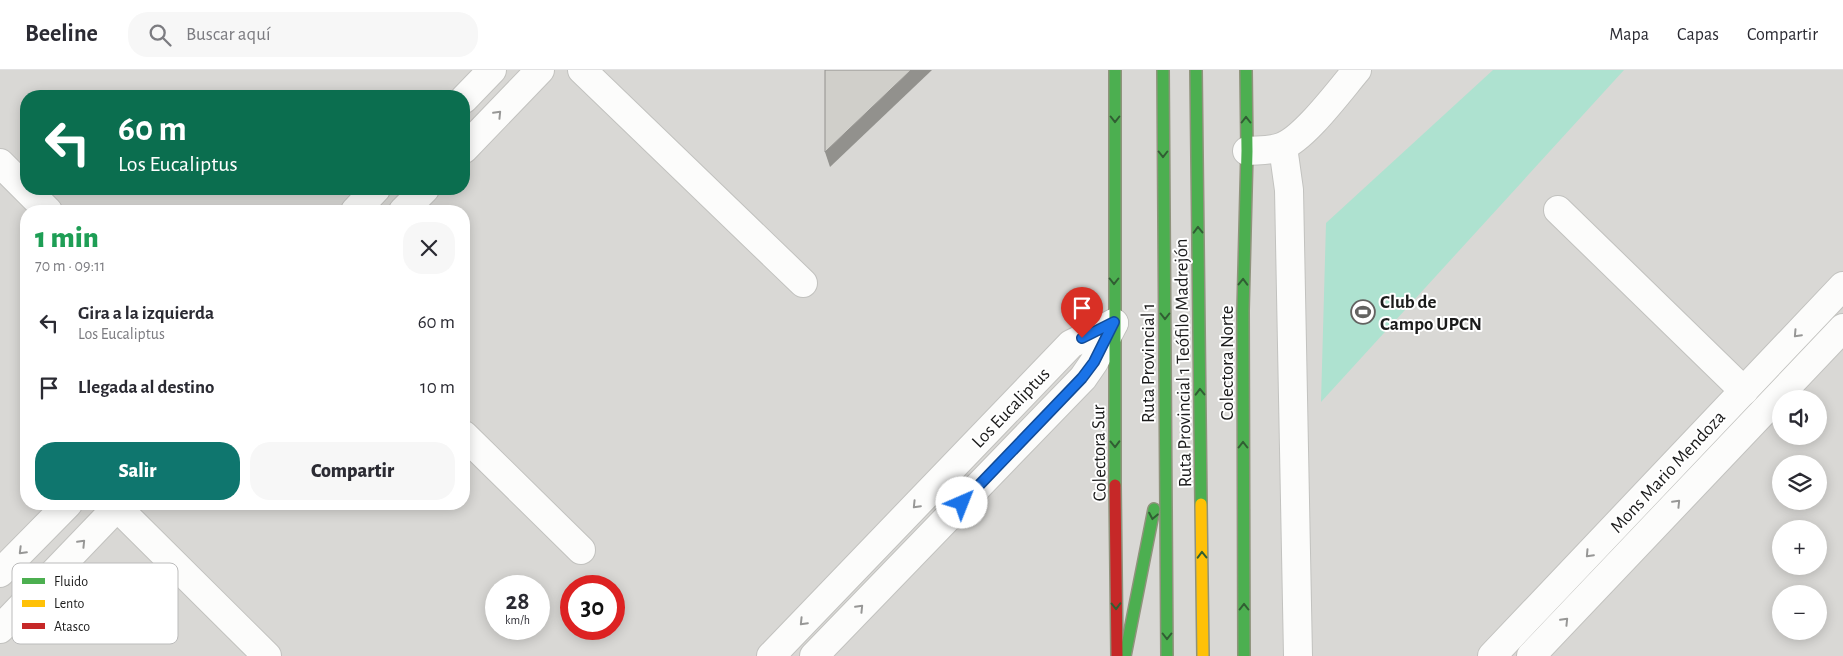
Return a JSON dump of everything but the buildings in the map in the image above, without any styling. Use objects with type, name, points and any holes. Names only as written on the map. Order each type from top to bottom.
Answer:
[{"type":"main road","name":"Colectora Sur","points":[[1115,70],[1114,322],[1117,656]]},
{"type":"main road","name":"Ruta Provincial 1","points":[[1163,70],[1167,656]]},
{"type":"main road","name":"Ruta Provincial 1 Teófilo Madrejón","points":[[1196,70],[1203,656]]},
{"type":"main road","name":"Colectora Norte","points":[[1244,656],[1242,311],[1246,70]]},
{"type":"main road","points":[[1125,656],[1165,451]]},
{"type":"street","points":[[470,93],[492,70]]},
{"type":"street","points":[[470,143],[540,70]]},
{"type":"street","points":[[582,70],[803,283]]},
{"type":"street","points":[[1246,151],[1283,147],[1304,131],[1357,70]]},
{"type":"street","points":[[1283,147],[1289,190],[1298,656]]},
{"type":"street","points":[[0,163],[20,183]]},
{"type":"street","points":[[32,195],[42,205]]},
{"type":"street","points":[[360,205],[370,195]]},
{"type":"street","points":[[409,205],[419,195]]},
{"type":"street","points":[[1558,210],[1744,391]]},
{"type":"street","name":"Mons Mario Mendoza","points":[[1492,656],[1843,286]]},
{"type":"street","points":[[1816,314],[1840,331]]},
{"type":"street","name":"Los Eucaliptus","points":[[771,656],[1071,344],[1114,322]]},
{"type":"street","name":"Los Eucaliptus","points":[[814,656],[1082,378],[1094,362],[1114,322]]},
{"type":"street","name":"Mons Mario Mendoza","points":[[1532,656],[1840,331]]},
{"type":"street","points":[[470,441],[581,550]]},
{"type":"street","points":[[0,573],[62,510]]},
{"type":"street","points":[[63,563],[113,510]]},
{"type":"street","points":[[123,510],[175,563]]},
{"type":"street","points":[[178,566],[267,656]]},
{"type":"street","points":[[0,629],[12,616]]},
{"type":"shaded area","points":[[0,70],[1843,70],[1843,656],[0,656]]},
{"type":"green space","name":"Club de Campo UPCN","points":[[1493,70],[1624,70],[1321,402],[1326,223]]},
{"type":"traffic: fast","points":[[1115,70],[1115,485]]},
{"type":"traffic: fast","points":[[1163,70],[1167,656]]},
{"type":"traffic: fast","points":[[1196,70],[1201,504]]},
{"type":"traffic: fast","points":[[1244,656],[1243,311],[1247,151],[1246,70]]},
{"type":"traffic: fast","points":[[1125,656],[1154,509]]},
{"type":"traffic: slow","points":[[1201,504],[1203,656]]},
{"type":"traffic: jam","points":[[1115,485],[1117,656]]},
{"type":"place","name":"Club de Campo UPCN","points":[[1363,312]]},
{"type":"route","points":[[962,503],[1082,378],[1094,362],[1114,322],[1082,338]]}]
